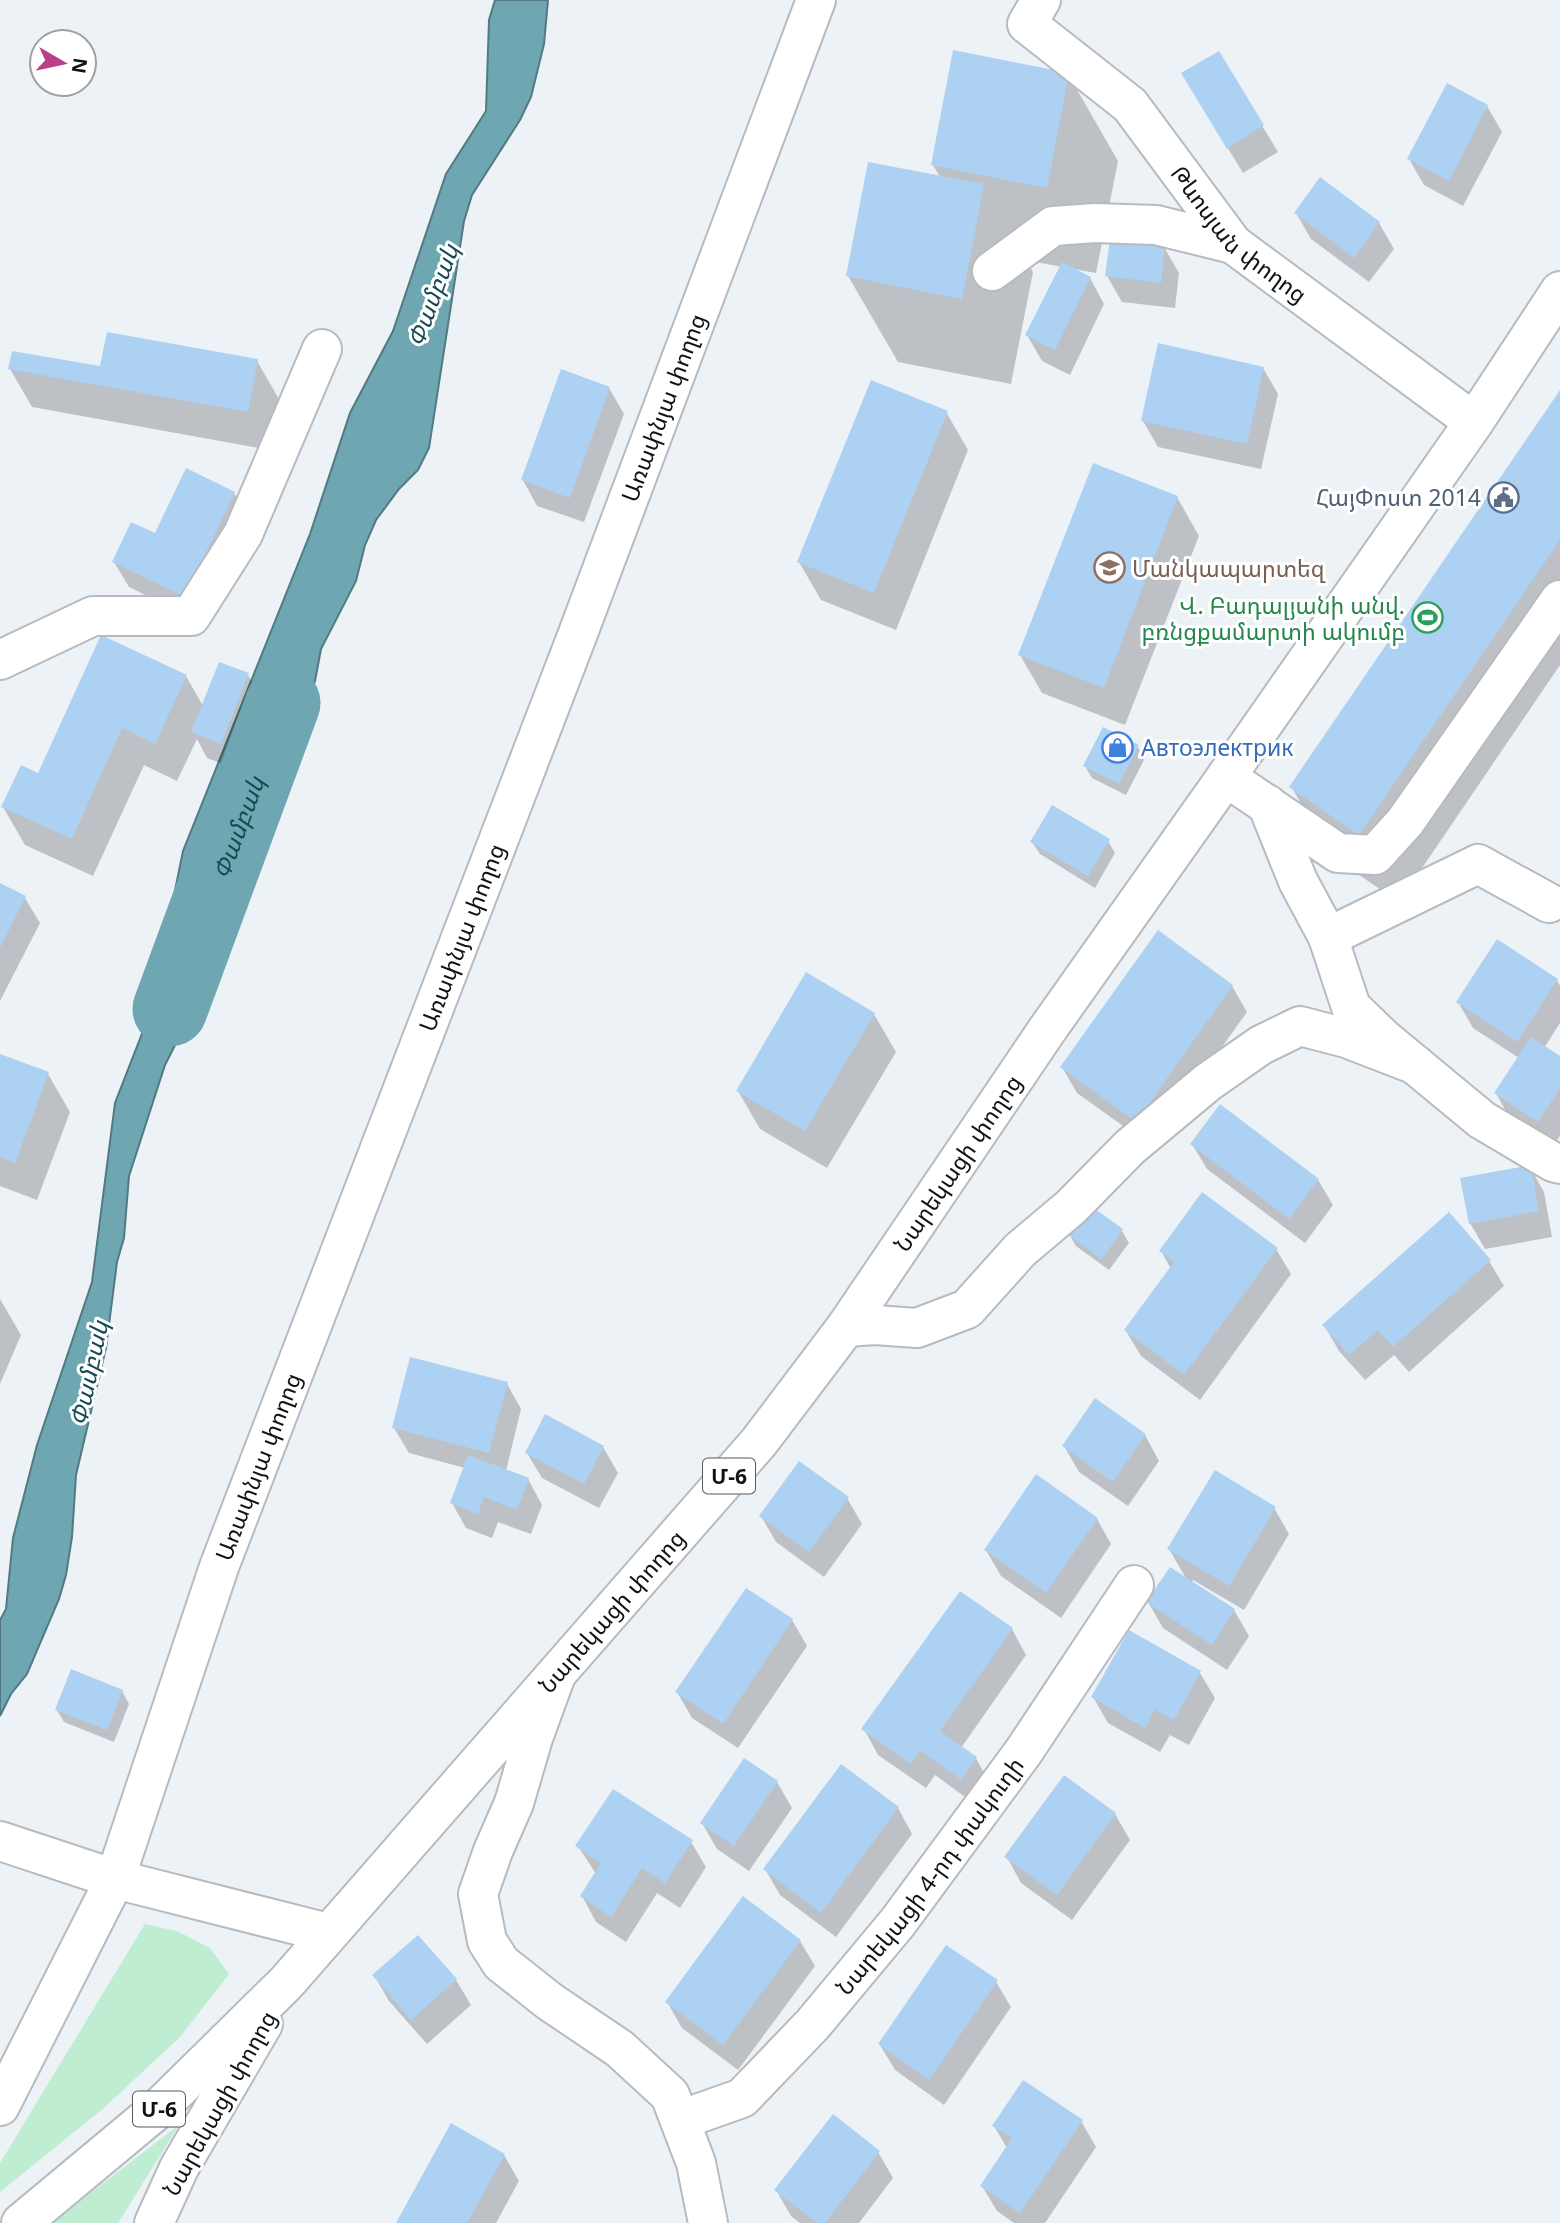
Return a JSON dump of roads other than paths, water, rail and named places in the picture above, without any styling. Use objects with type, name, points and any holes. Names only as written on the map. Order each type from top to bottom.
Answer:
[{"type":"main road","name":"Առափնյա փողոց","points":[[0,2106],[116,1879],[219,1567],[572,649],[816,0]]},
{"type":"main road","name":"Թևոսյան փողոց","points":[[1034,12],[1130,105],[1233,244],[1474,422]]},
{"type":"main road","points":[[992,271],[1053,226],[1095,223],[1156,225],[1233,244]]},
{"type":"main road","name":"Նարեկացի փողոց","points":[[21,2223],[158,2109],[286,1983],[759,1442],[846,1327],[1047,1030],[1474,422],[1560,291]]},
{"type":"main road","points":[[0,660],[93,616],[191,616],[243,534],[322,349]]},
{"type":"main road","points":[[1226,778],[1338,853],[1375,855],[1405,822],[1560,600]]},
{"type":"main road","points":[[1267,804],[1298,881],[1328,937],[1350,1007],[1482,1120],[1560,1164]]},
{"type":"main road","points":[[1328,937],[1478,864],[1549,903]]},
{"type":"main road","points":[[846,1327],[875,1325],[916,1328],[967,1309],[1020,1250],[1070,1207],[1130,1147],[1208,1082],[1261,1045],[1300,1026],[1346,1038],[1416,1065]]},
{"type":"main road","name":"Նարեկացի 4-րդ փակուղի","points":[[680,2120],[742,2098],[813,2024],[898,1923],[1024,1751],[1134,1585]]},
{"type":"main road","points":[[556,1675],[533,1738],[514,1803],[478,1894],[486,1941],[501,1963],[549,2001],[620,2049],[670,2095],[696,2163],[708,2223]]},
{"type":"main road","points":[[0,1841],[116,1879],[328,1933]]},
{"type":"main road","name":"Նարեկացի փողոց","points":[[154,2223],[179,2168],[286,1983]]},
{"type":"water","points":[[495,0],[548,0],[544,44],[531,97],[520,120],[472,195],[464,221],[429,448],[418,470],[399,489],[376,520],[365,545],[356,581],[321,649],[307,705],[300,718],[275,745],[259,780],[237,810],[206,897],[199,998],[165,1065],[129,1176],[124,1238],[117,1262],[106,1348],[76,1475],[72,1537],[66,1575],[59,1599],[27,1674],[11,1694],[0,1716],[0,1620],[6,1609],[13,1538],[37,1445],[92,1282],[115,1103],[150,1013],[183,851],[310,534],[350,413],[393,331],[446,174],[486,111],[489,20]]},
{"type":"waterway","name":"Փամբակ","points":[[170,1009],[283,703]]},
{"type":"place","name":"ՀայՓոստ 2014","points":[[1504,497]]},
{"type":"place","name":"Մանկապարտեզ","points":[[1109,568]]},
{"type":"place","name":"Վ. Բադալյանի անվ. բռնցքամարտի ակումբ","points":[[1428,618]]},
{"type":"place","name":"Автоэлектрик","points":[[1118,747]]}]
